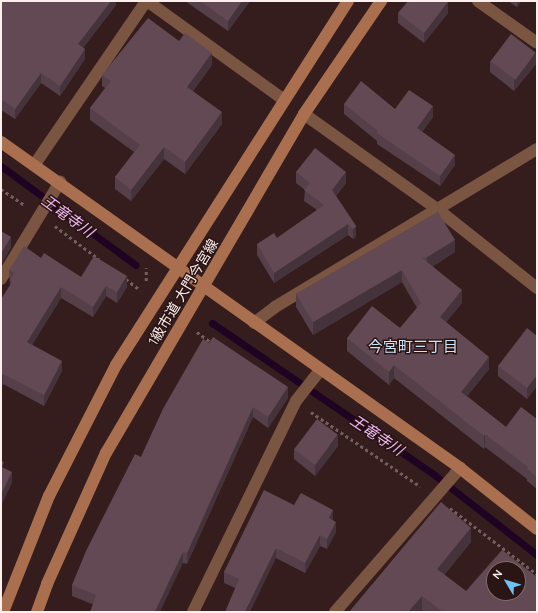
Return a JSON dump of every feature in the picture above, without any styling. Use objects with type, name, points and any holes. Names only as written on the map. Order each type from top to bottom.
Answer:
[{"type":"street","points":[[35,164],[146,1],[284,99]]},
{"type":"street","points":[[3,612],[49,496],[116,366],[176,268],[348,1]]},
{"type":"street","name":"1級市道 大門今宮線","points":[[37,612],[47,584],[106,453],[304,114],[381,1]]},
{"type":"street","points":[[478,1],[537,43]]},
{"type":"street","points":[[304,114],[436,208],[537,288]]},
{"type":"street","points":[[1,142],[35,164],[58,186],[254,323],[318,374],[537,529]]},
{"type":"street","points":[[254,323],[275,307],[436,208],[537,149]]},
{"type":"street","points":[[1,279],[58,186]]},
{"type":"street","points":[[193,612],[298,398],[318,374]]},
{"type":"street","points":[[335,612],[456,472]]},
{"type":"path","points":[[1,189],[41,212],[102,261]]},
{"type":"path","points":[[121,276],[140,290]]},
{"type":"path","points":[[191,338],[200,326]]},
{"type":"path","points":[[195,331],[214,344]]},
{"type":"path","points":[[298,398],[438,493],[537,574]]},
{"type":"building","points":[[1,1],[111,1],[78,44],[85,49],[60,86],[41,73],[15,109],[1,99]]},
{"type":"building","points":[[200,1],[242,1],[228,21]]},
{"type":"building","points":[[408,1],[448,2],[424,33],[398,13]]},
{"type":"building","points":[[148,18],[179,41],[185,33],[212,53],[187,87],[222,112],[185,162],[164,147],[131,190],[115,177],[140,145],[90,108],[111,81],[102,75]]},
{"type":"building","points":[[511,34],[536,53],[515,80],[491,61]]},
{"type":"building","points":[[361,81],[395,109],[409,90],[433,106],[417,128],[455,155],[440,176],[377,133],[378,131],[344,104]]},
{"type":"building","points":[[315,148],[346,172],[332,190],[356,226],[353,229],[348,224],[274,273],[257,244],[274,233],[277,238],[324,205],[304,190],[310,183],[296,172]]},
{"type":"building","points":[[438,212],[455,240],[427,257],[422,258],[462,290],[440,317],[489,357],[461,392],[506,427],[521,407],[537,419],[537,477],[527,469],[528,467],[485,434],[484,436],[394,365],[389,372],[347,338],[372,306],[400,328],[421,303],[402,270],[313,322],[296,294]]},
{"type":"building","points":[[1,231],[11,237],[1,254]]},
{"type":"building","points":[[24,246],[41,258],[44,253],[81,277],[94,256],[127,276],[117,292],[106,286],[93,307],[61,287],[27,342],[62,361],[44,395],[3,374],[1,377],[1,299],[12,282],[10,280],[14,273],[9,270]]},
{"type":"building","points":[[527,328],[537,336],[537,375],[527,388],[498,366]]},
{"type":"building","points":[[213,337],[288,387],[268,417],[253,407],[187,553],[183,552],[155,612],[90,612],[96,595],[72,585],[86,551],[135,454],[141,457],[164,407],[203,339],[209,343]]},
{"type":"building","points":[[317,419],[338,435],[315,465],[294,449]]},
{"type":"building","points":[[1,461],[4,462],[2,467],[12,472],[1,495]]},
{"type":"building","points":[[264,490],[294,505],[301,493],[333,510],[329,518],[336,522],[327,539],[320,535],[305,563],[276,548],[245,612],[225,612],[239,579],[224,572]]},
{"type":"building","points":[[441,502],[471,528],[437,569],[466,591],[486,568],[486,601],[526,601],[526,569],[537,577],[537,612],[443,612],[422,596],[408,612],[349,612]]},
{"type":"building","points":[[502,550],[516,561],[492,561]]},
{"type":"waterway","name":"王竜寺川","points":[[1,166],[136,265]]},
{"type":"waterway","name":"王竜寺川","points":[[212,323],[432,473],[537,555]]},
{"type":"district","name":"今宮町三丁目","points":[[413,347]]}]
